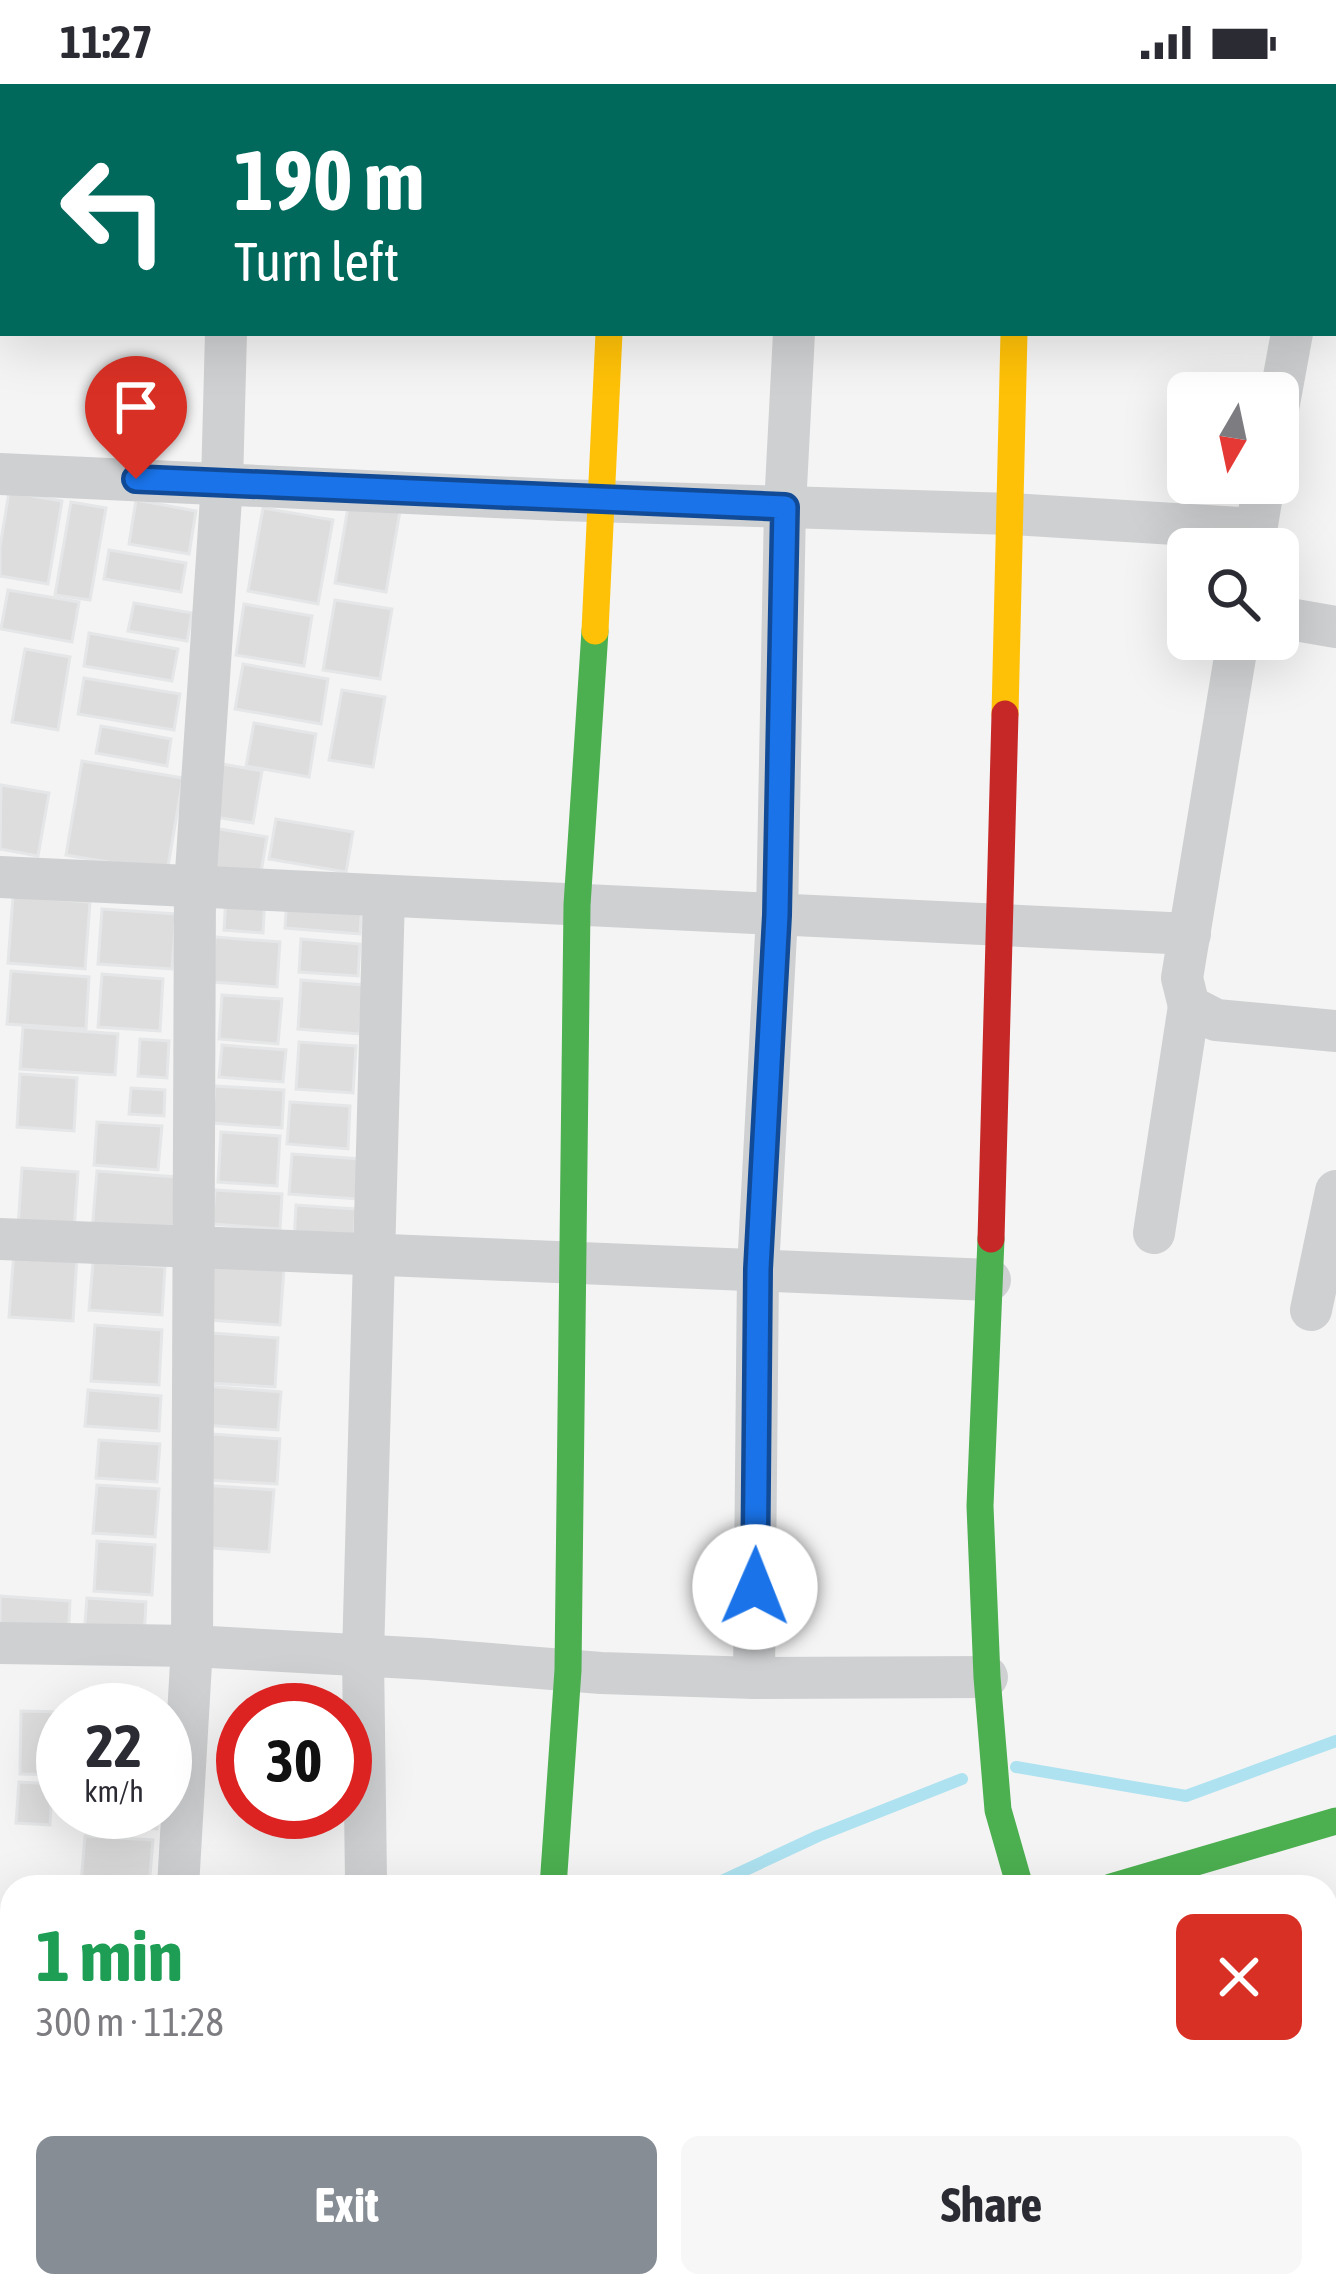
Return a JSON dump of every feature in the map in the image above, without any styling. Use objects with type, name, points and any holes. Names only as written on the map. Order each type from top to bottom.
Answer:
[{"type":"street","points":[[179,1875],[192,1646],[195,886],[222,483],[226,336]]},
{"type":"street","points":[[554,1875],[568,1670],[577,905],[609,336]]},
{"type":"street","points":[[754,1678],[758,1269],[777,915],[785,507],[794,336]]},
{"type":"street","points":[[1014,336],[1001,926],[980,1506],[998,1810],[1017,1875]]},
{"type":"street","points":[[1285,372],[1291,336]]},
{"type":"street","points":[[0,474],[1010,514],[1167,530]]},
{"type":"street","points":[[1299,621],[1336,627]]},
{"type":"street","points":[[1154,1233],[1189,1006],[1181,978],[1235,660]]},
{"type":"street","points":[[0,877],[1190,934]]},
{"type":"street","points":[[367,1875],[363,1655],[384,896]]},
{"type":"street","points":[[1189,1006],[1216,1020],[1336,1031]]},
{"type":"street","points":[[1311,1310],[1336,1191]]},
{"type":"street","points":[[0,1239],[990,1280]]},
{"type":"street","points":[[0,1643],[192,1646],[754,1678],[987,1677]]},
{"type":"street","points":[[1152,1875],[1336,1821]]},
{"type":"building","points":[[9,492],[62,501],[48,584],[0,576]]},
{"type":"building","points":[[136,500],[196,511],[189,554],[129,544]]},
{"type":"building","points":[[71,502],[106,508],[90,600],[55,595]]},
{"type":"building","points":[[349,502],[400,511],[386,592],[335,583]]},
{"type":"building","points":[[263,508],[333,520],[318,604],[248,591]]},
{"type":"building","points":[[109,550],[186,563],[181,592],[104,579]]},
{"type":"building","points":[[8,590],[79,602],[72,642],[1,629]]},
{"type":"building","points":[[335,600],[392,609],[380,679],[323,670]]},
{"type":"building","points":[[134,603],[192,613],[187,641],[128,631]]},
{"type":"building","points":[[244,604],[312,616],[304,666],[236,655]]},
{"type":"building","points":[[89,633],[178,649],[172,681],[84,666]]},
{"type":"building","points":[[25,649],[70,657],[58,730],[12,722]]},
{"type":"building","points":[[243,664],[328,679],[321,724],[235,709]]},
{"type":"building","points":[[84,678],[180,694],[174,730],[78,714]]},
{"type":"building","points":[[342,690],[385,697],[373,767],[329,760]]},
{"type":"building","points":[[254,723],[316,734],[309,777],[246,766]]},
{"type":"building","points":[[101,726],[171,739],[167,766],[96,753]]},
{"type":"building","points":[[82,761],[183,778],[167,872],[66,855]]},
{"type":"building","points":[[217,763],[262,771],[253,823],[208,816]]},
{"type":"building","points":[[1,785],[49,793],[38,856],[0,849]]},
{"type":"building","points":[[276,819],[353,832],[346,872],[269,859]]},
{"type":"building","points":[[214,828],[267,837],[260,878],[207,869]]},
{"type":"building","points":[[226,895],[265,897],[263,933],[224,930]]},
{"type":"building","points":[[13,896],[90,902],[85,969],[8,963]]},
{"type":"building","points":[[287,897],[362,903],[360,934],[285,928]]},
{"type":"building","points":[[102,909],[176,914],[172,969],[98,964]]},
{"type":"building","points":[[215,937],[280,942],[277,987],[213,982]]},
{"type":"building","points":[[301,939],[360,944],[358,976],[299,972]]},
{"type":"building","points":[[11,971],[89,977],[86,1029],[7,1024]]},
{"type":"building","points":[[102,974],[163,979],[160,1031],[98,1027]]},
{"type":"building","points":[[301,980],[364,985],[360,1034],[298,1029]]},
{"type":"building","points":[[222,995],[282,999],[278,1044],[219,1039]]},
{"type":"building","points":[[23,1027],[118,1034],[115,1075],[20,1069]]},
{"type":"building","points":[[140,1039],[169,1041],[167,1078],[138,1076]]},
{"type":"building","points":[[299,1042],[356,1046],[353,1093],[296,1089]]},
{"type":"building","points":[[222,1045],[286,1050],[283,1082],[219,1077]]},
{"type":"building","points":[[20,1074],[77,1078],[74,1131],[17,1127]]},
{"type":"building","points":[[215,1086],[284,1090],[282,1128],[212,1123]]},
{"type":"building","points":[[131,1088],[165,1090],[164,1116],[129,1114]]},
{"type":"building","points":[[290,1102],[350,1106],[348,1149],[287,1144]]},
{"type":"building","points":[[97,1122],[162,1126],[158,1170],[94,1165]]},
{"type":"building","points":[[221,1132],[280,1136],[277,1186],[218,1182]]},
{"type":"building","points":[[292,1154],[360,1159],[357,1199],[289,1194]]},
{"type":"building","points":[[22,1168],[78,1172],[74,1231],[18,1227]]},
{"type":"building","points":[[97,1171],[177,1177],[173,1237],[92,1231]]},
{"type":"building","points":[[215,1190],[282,1194],[280,1229],[212,1224]]},
{"type":"building","points":[[296,1205],[356,1209],[353,1247],[294,1243]]},
{"type":"building","points":[[14,1251],[77,1256],[73,1321],[9,1317]]},
{"type":"building","points":[[93,1262],[165,1267],[162,1315],[89,1310]]},
{"type":"building","points":[[213,1263],[284,1268],[280,1325],[209,1320]]},
{"type":"building","points":[[95,1325],[162,1330],[159,1385],[91,1381]]},
{"type":"building","points":[[212,1333],[278,1338],[275,1387],[209,1383]]},
{"type":"building","points":[[205,1386],[281,1392],[278,1430],[202,1425]]},
{"type":"building","points":[[88,1390],[161,1396],[159,1431],[85,1426]]},
{"type":"building","points":[[212,1434],[280,1439],[277,1484],[209,1480]]},
{"type":"building","points":[[99,1440],[160,1444],[157,1482],[96,1478]]},
{"type":"building","points":[[97,1485],[159,1489],[155,1537],[93,1533]]},
{"type":"building","points":[[202,1485],[274,1490],[269,1552],[197,1547]]},
{"type":"building","points":[[97,1541],[155,1545],[152,1595],[94,1591]]},
{"type":"building","points":[[0,1596],[70,1601],[68,1640],[0,1635]]},
{"type":"building","points":[[87,1598],[146,1602],[144,1638],[84,1634]]},
{"type":"building","points":[[21,1711],[36,1711],[36,1774],[20,1774]]},
{"type":"building","points":[[19,1782],[36,1783],[36,1824],[16,1823]]},
{"type":"building","points":[[85,1839],[153,1840],[150,1875],[82,1875]]},
{"type":"waterway","points":[[1016,1767],[1186,1796],[1336,1741]]},
{"type":"waterway","points":[[735,1875],[962,1779]]},
{"type":"traffic: fast","points":[[554,1875],[568,1670],[577,905],[595,631]]},
{"type":"traffic: fast","points":[[991,1239],[980,1506],[998,1810],[1017,1875]]},
{"type":"traffic: fast","points":[[1152,1875],[1336,1821]]},
{"type":"traffic: slow","points":[[595,631],[609,336]]},
{"type":"traffic: slow","points":[[1005,714],[1014,336]]},
{"type":"traffic: jam","points":[[991,1239],[1005,714]]},
{"type":"route","points":[[136,479],[785,507],[777,915],[758,1269],[755,1587]]}]
